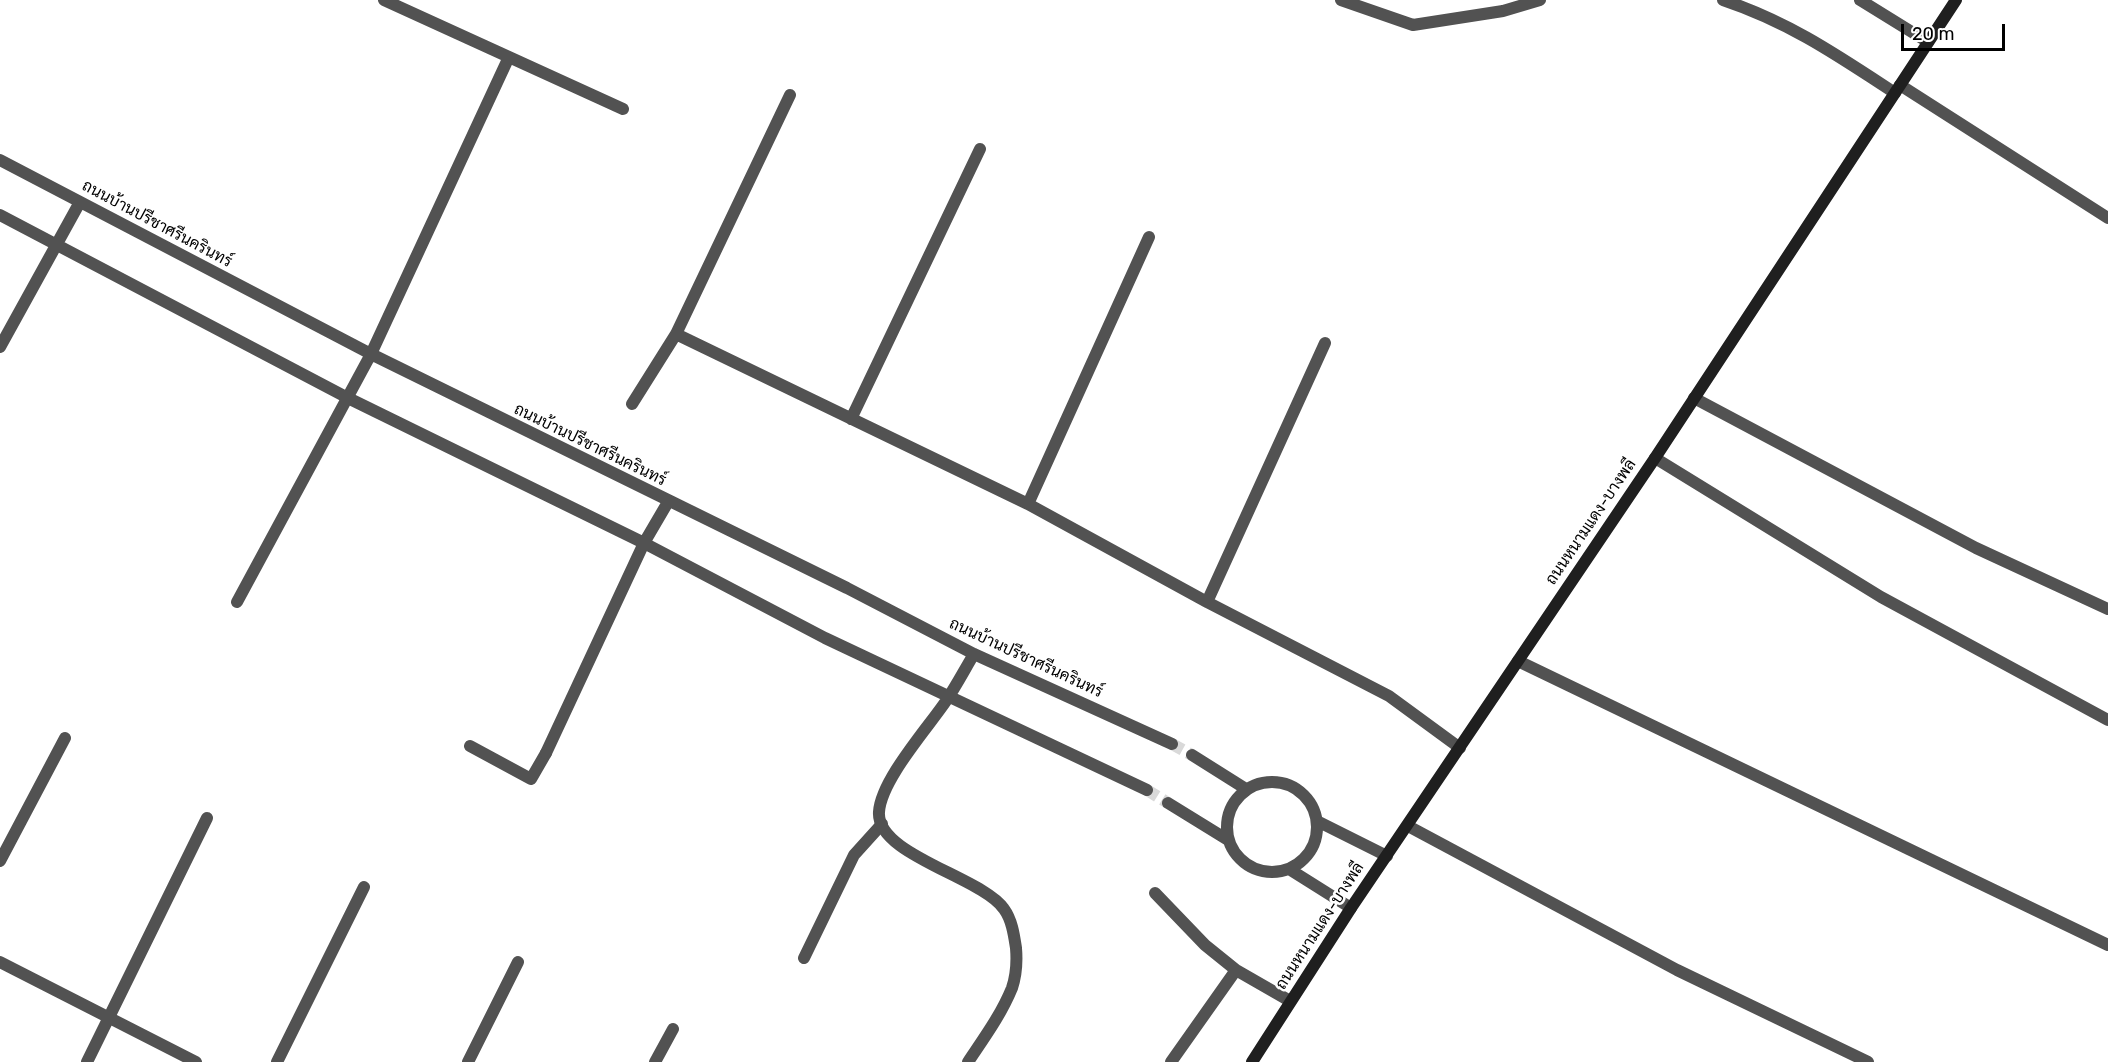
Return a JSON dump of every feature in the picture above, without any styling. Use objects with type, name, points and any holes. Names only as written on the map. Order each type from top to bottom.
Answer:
[{"type":"main road","name":"ถนนหนามแดง-บางพลี","points":[[1252,1062],[1351,908],[1655,458],[1956,0]]},
{"type":"street","points":[[384,0],[508,59],[622,109]]},
{"type":"street","points":[[1341,0],[1413,25],[1503,11],[1540,0]]},
{"type":"street","points":[[1723,0],[1752,10],[1807,36],[2108,218]]},
{"type":"street","points":[[1860,0],[1928,42]]},
{"type":"street","points":[[237,602],[371,354],[508,59]]},
{"type":"street","points":[[632,404],[676,334],[790,95]]},
{"type":"street","points":[[851,418],[980,149]]},
{"type":"street","name":"ถนนบ้านปรีชาศรีนครินทร์","points":[[0,160],[371,354],[668,502],[847,588],[974,654],[1173,744]]},
{"type":"street","points":[[0,347],[80,202]]},
{"type":"street","points":[[0,215],[348,398],[644,543],[825,638],[1146,790]]},
{"type":"street","points":[[1028,504],[1149,237]]},
{"type":"street","points":[[676,334],[1028,504],[1207,602],[1389,696],[1460,747]]},
{"type":"street","points":[[1207,602],[1325,343]]},
{"type":"street","points":[[1694,398],[1976,548],[2108,609]]},
{"type":"street","points":[[1655,458],[1881,597],[2108,720]]},
{"type":"street","points":[[470,746],[531,779],[546,753],[644,543],[668,502]]},
{"type":"street","points":[[968,1062],[1000,1013],[1013,986],[1017,956],[1014,930],[1004,908],[980,890],[901,846],[886,834],[879,815],[883,791],[948,698],[974,654]]},
{"type":"street","points":[[1518,661],[2108,945]]},
{"type":"street","points":[[0,861],[65,738]]},
{"type":"street","points":[[1192,755],[1246,789]]},
{"type":"street","points":[[1263,782],[1278,782],[1292,786],[1304,795],[1313,807],[1317,821],[1314,844],[1308,855],[1289,869],[1274,872],[1259,871],[1245,864],[1235,854],[1228,840],[1226,825],[1229,810],[1246,789],[1263,782]]},
{"type":"street","points":[[1168,803],[1228,840]]},
{"type":"street","points":[[87,1062],[207,818]]},
{"type":"street","points":[[1317,821],[1387,856]]},
{"type":"street","points":[[804,958],[854,855],[882,824]]},
{"type":"street","points":[[1408,826],[1677,970],[1868,1062]]},
{"type":"street","points":[[1289,869],[1351,908]]},
{"type":"street","points":[[277,1062],[364,888]]},
{"type":"street","points":[[1155,893],[1205,945],[1236,970],[1290,1001]]},
{"type":"street","points":[[0,962],[196,1062]]},
{"type":"street","points":[[468,1062],[518,962]]},
{"type":"street","points":[[1171,1062],[1236,970]]},
{"type":"street","points":[[655,1062],[673,1029]]},
{"type":"tunnel","points":[[1172,744],[1192,755]]},
{"type":"tunnel","points":[[1147,790],[1168,803]]}]
